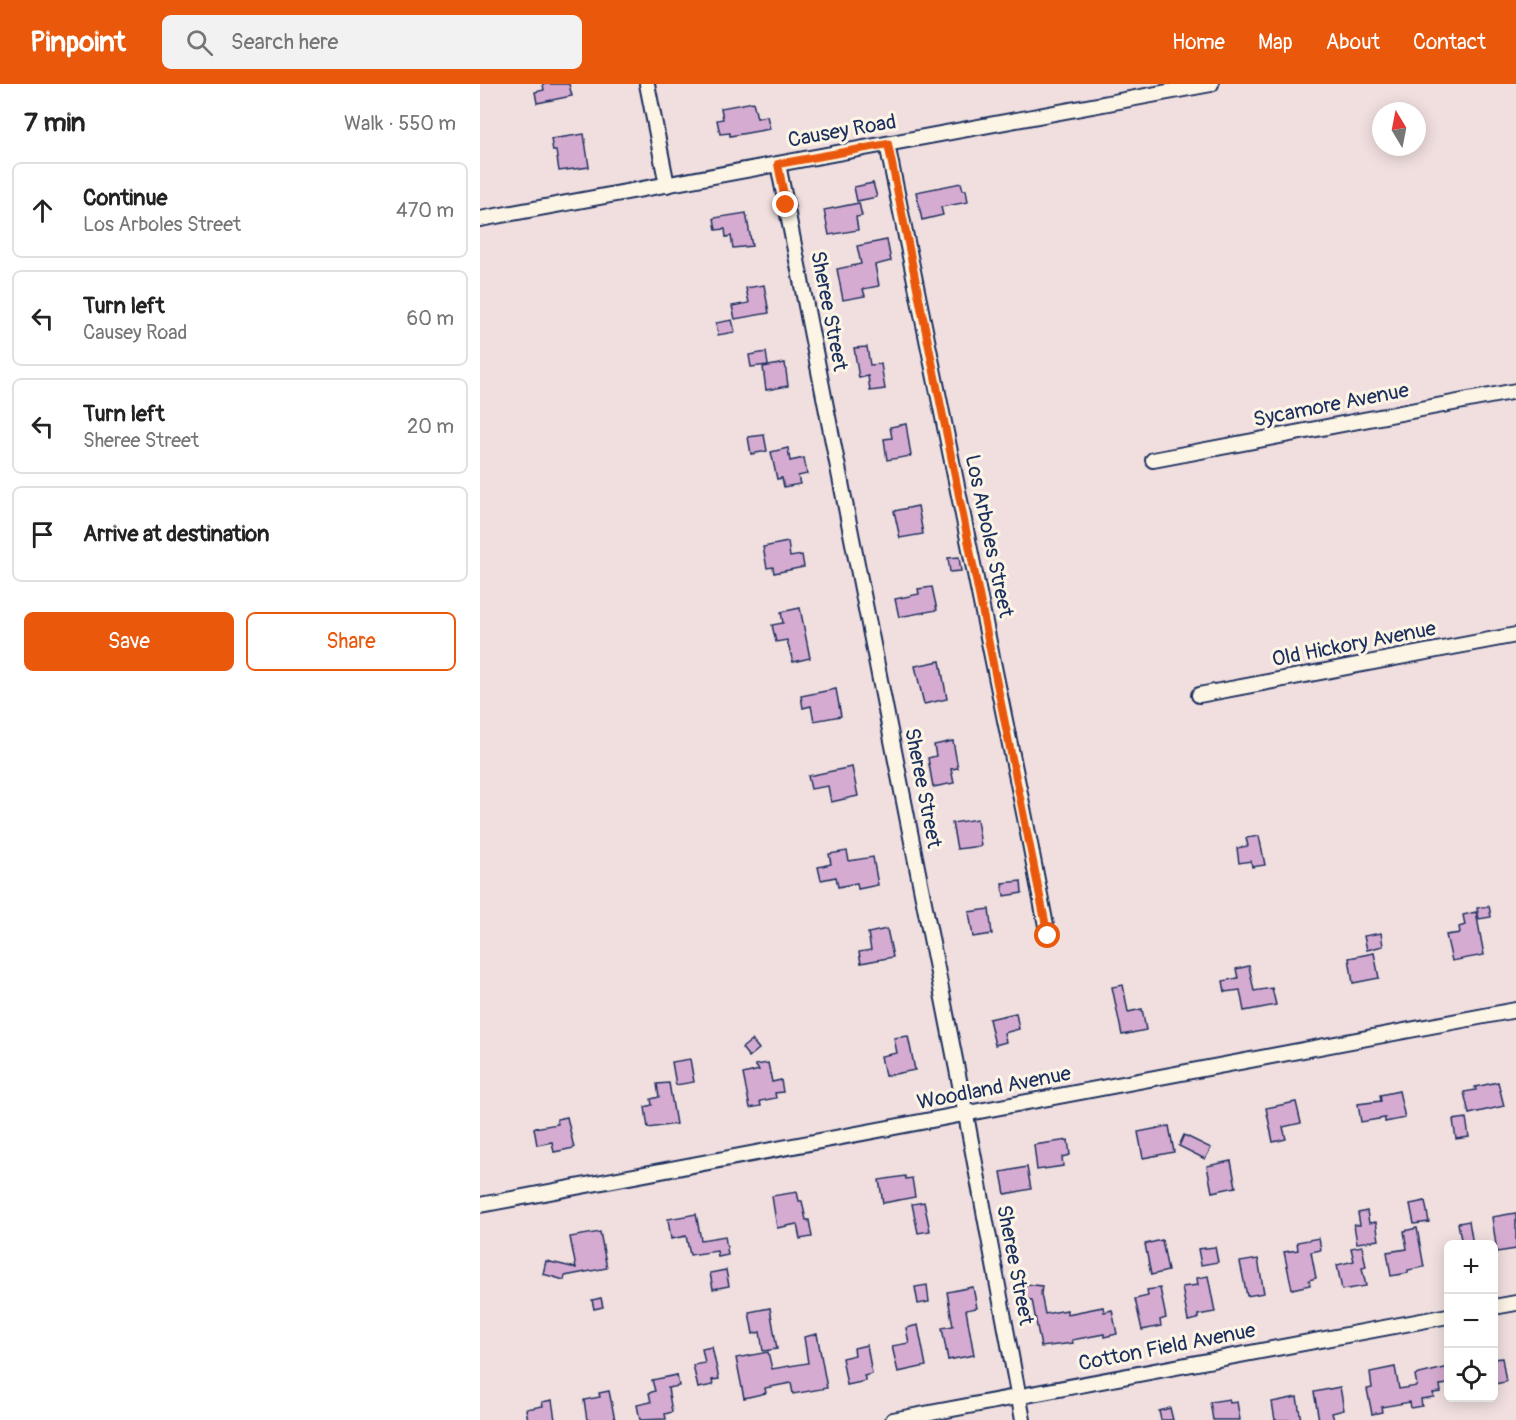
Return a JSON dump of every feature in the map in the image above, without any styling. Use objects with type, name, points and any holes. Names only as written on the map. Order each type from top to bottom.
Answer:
[{"type":"street","points":[[647,84],[667,184]]},
{"type":"street","name":"Causey Road","points":[[480,219],[1211,84]]},
{"type":"street","name":"Los Arboles Street","points":[[888,144],[1048,936]]},
{"type":"street","name":"Sheree Street","points":[[778,164],[966,1115],[1023,1420]]},
{"type":"street","name":"Sycamore Avenue","points":[[1154,460],[1516,391]]},
{"type":"street","name":"Old Hickory Avenue","points":[[1199,695],[1516,635]]},
{"type":"street","name":"Woodland Avenue","points":[[480,1205],[1516,1010]]},
{"type":"street","points":[[1498,1306],[1516,1303]]},
{"type":"street","name":"Cotton Field Avenue","points":[[893,1420],[1444,1317]]},
{"type":"building","points":[[543,84],[569,84],[572,96],[537,103],[535,92],[544,90]]},
{"type":"building","points":[[753,102],[757,118],[767,116],[770,129],[730,136],[730,133],[720,134],[717,120],[723,119],[721,108]]},
{"type":"building","points":[[584,134],[589,167],[559,171],[556,151],[553,151],[551,139]]},
{"type":"building","points":[[873,183],[877,197],[857,201],[854,187]]},
{"type":"building","points":[[961,183],[963,190],[966,190],[968,202],[941,207],[943,215],[922,220],[916,192]]},
{"type":"building","points":[[859,203],[862,216],[856,217],[858,230],[829,235],[824,210]]},
{"type":"building","points":[[746,213],[752,246],[733,248],[731,236],[726,237],[725,229],[716,230],[714,218]]},
{"type":"building","points":[[887,240],[891,261],[875,265],[879,286],[863,289],[865,296],[843,300],[837,269],[861,264],[857,246]]},
{"type":"building","points":[[764,285],[769,313],[735,319],[732,306],[749,303],[746,288]]},
{"type":"building","points":[[732,320],[735,332],[718,335],[716,323]]},
{"type":"building","points":[[867,347],[870,365],[881,364],[885,389],[870,391],[868,376],[859,378],[854,348]]},
{"type":"building","points":[[766,352],[768,365],[751,367],[749,355]]},
{"type":"building","points":[[785,363],[788,386],[766,390],[763,367]]},
{"type":"building","points":[[906,424],[911,456],[887,460],[884,439],[892,438],[890,427]]},
{"type":"building","points":[[764,435],[767,451],[751,454],[748,437]]},
{"type":"building","points":[[788,448],[790,461],[804,458],[807,474],[798,476],[800,484],[784,487],[782,478],[777,479],[771,452]]},
{"type":"building","points":[[918,506],[923,534],[900,538],[894,511]]},
{"type":"building","points":[[788,542],[790,557],[802,555],[804,567],[774,573],[773,567],[767,568],[763,547]]},
{"type":"building","points":[[959,557],[961,571],[950,572],[948,558]]},
{"type":"building","points":[[932,587],[937,610],[899,617],[895,599],[919,594],[918,589]]},
{"type":"building","points":[[800,608],[810,658],[793,662],[787,640],[776,642],[772,625],[783,623],[781,612]]},
{"type":"building","points":[[940,661],[947,699],[924,704],[915,666]]},
{"type":"building","points":[[836,689],[841,716],[814,721],[811,706],[803,708],[801,696]]},
{"type":"building","points":[[953,741],[958,768],[951,769],[954,783],[933,787],[928,758],[936,756],[934,745]]},
{"type":"building","points":[[852,767],[858,796],[831,802],[828,786],[811,789],[808,776]]},
{"type":"building","points":[[977,819],[981,846],[957,849],[952,823]]},
{"type":"building","points":[[1259,836],[1265,865],[1252,867],[1251,861],[1239,863],[1237,848],[1248,846],[1246,838]]},
{"type":"building","points":[[847,851],[849,861],[873,857],[878,885],[858,889],[857,883],[838,887],[836,877],[821,880],[818,867],[831,864],[829,854]]},
{"type":"building","points":[[1021,881],[1022,893],[1004,896],[1002,883]]},
{"type":"building","points":[[1489,906],[1491,917],[1479,919],[1477,908]]},
{"type":"building","points":[[989,909],[992,934],[973,937],[969,912]]},
{"type":"building","points":[[1476,912],[1484,955],[1452,961],[1446,935],[1460,933],[1459,927],[1465,925],[1463,915]]},
{"type":"building","points":[[887,929],[893,957],[861,963],[859,952],[871,950],[868,933]]},
{"type":"building","points":[[1381,933],[1383,946],[1367,950],[1364,936]]},
{"type":"building","points":[[1374,953],[1379,978],[1353,983],[1349,958]]},
{"type":"building","points":[[1249,966],[1254,991],[1272,988],[1276,1005],[1244,1011],[1240,990],[1225,992],[1223,981],[1238,978],[1236,969]]},
{"type":"building","points":[[1123,985],[1128,1012],[1142,1009],[1146,1030],[1122,1035],[1112,987]]},
{"type":"building","points":[[1016,1013],[1019,1029],[1004,1033],[1006,1042],[995,1045],[989,1019]]},
{"type":"building","points":[[908,1036],[915,1070],[885,1076],[881,1056],[897,1053],[894,1038]]},
{"type":"building","points":[[752,1040],[759,1049],[749,1057],[742,1048]]},
{"type":"building","points":[[690,1059],[694,1082],[676,1085],[672,1062]]},
{"type":"building","points":[[768,1063],[772,1082],[781,1080],[783,1092],[775,1093],[776,1098],[760,1101],[761,1106],[750,1108],[743,1074],[759,1070],[755,1065]]},
{"type":"building","points":[[1498,1082],[1504,1106],[1469,1114],[1464,1092]]},
{"type":"building","points":[[669,1083],[676,1124],[648,1128],[645,1107],[652,1105],[651,1099],[659,1097],[657,1084]]},
{"type":"building","points":[[1399,1091],[1405,1118],[1385,1122],[1385,1118],[1361,1122],[1358,1104],[1381,1101],[1380,1095]]},
{"type":"building","points":[[1296,1102],[1301,1123],[1283,1127],[1286,1139],[1273,1142],[1266,1108]]},
{"type":"building","points":[[567,1117],[574,1148],[554,1152],[552,1142],[537,1145],[534,1128],[558,1124],[557,1119]]},
{"type":"building","points":[[1466,1118],[1469,1137],[1456,1139],[1453,1120]]},
{"type":"building","points":[[1169,1126],[1174,1152],[1143,1158],[1138,1132]]},
{"type":"building","points":[[1184,1135],[1211,1148],[1205,1159],[1179,1146]]},
{"type":"building","points":[[1068,1140],[1070,1155],[1062,1157],[1063,1166],[1037,1170],[1034,1145]]},
{"type":"building","points":[[1231,1161],[1236,1187],[1212,1192],[1207,1166]]},
{"type":"building","points":[[1027,1167],[1031,1189],[1005,1194],[1001,1172]]},
{"type":"building","points":[[905,1176],[906,1179],[912,1178],[915,1197],[883,1203],[879,1180]]},
{"type":"building","points":[[797,1192],[799,1201],[802,1201],[806,1220],[809,1220],[812,1237],[800,1239],[797,1224],[777,1228],[772,1196]]},
{"type":"building","points":[[1425,1201],[1429,1222],[1414,1224],[1410,1204]]},
{"type":"building","points":[[924,1202],[930,1231],[918,1233],[912,1204]]},
{"type":"building","points":[[1367,1211],[1369,1223],[1376,1222],[1379,1240],[1357,1243],[1354,1225],[1360,1225],[1358,1213]]},
{"type":"building","points":[[1516,1213],[1516,1249],[1498,1252],[1498,1240],[1495,1240],[1492,1217]]},
{"type":"building","points":[[696,1214],[701,1240],[725,1236],[728,1255],[718,1257],[717,1251],[690,1255],[686,1236],[671,1239],[668,1219]]},
{"type":"building","points":[[1469,1221],[1472,1240],[1461,1240],[1458,1223]]},
{"type":"building","points":[[1417,1228],[1424,1267],[1391,1276],[1387,1252],[1407,1249],[1404,1231]]},
{"type":"building","points":[[600,1232],[607,1268],[565,1276],[564,1280],[543,1274],[546,1261],[576,1268],[570,1237]]},
{"type":"building","points":[[1319,1238],[1321,1250],[1311,1252],[1316,1278],[1309,1280],[1310,1285],[1292,1289],[1284,1252],[1298,1250],[1297,1242]]},
{"type":"building","points":[[1162,1240],[1168,1271],[1151,1275],[1145,1244]]},
{"type":"building","points":[[1362,1246],[1366,1267],[1362,1268],[1366,1286],[1342,1290],[1337,1265],[1354,1261],[1351,1248]]},
{"type":"building","points":[[1215,1247],[1218,1262],[1201,1265],[1198,1249]]},
{"type":"building","points":[[1258,1259],[1264,1293],[1247,1296],[1240,1262]]},
{"type":"building","points":[[726,1270],[729,1286],[713,1289],[710,1273]]},
{"type":"building","points":[[1208,1276],[1215,1312],[1198,1315],[1198,1319],[1188,1321],[1182,1287],[1198,1285],[1197,1278]]},
{"type":"building","points":[[1026,1284],[1042,1286],[1041,1294],[1045,1314],[1067,1310],[1067,1314],[1103,1307],[1104,1312],[1112,1310],[1117,1334],[1104,1337],[1104,1334],[1072,1340],[1073,1343],[1041,1347],[1032,1300],[1023,1299]]},
{"type":"building","points":[[927,1285],[929,1302],[918,1304],[915,1287]]},
{"type":"building","points":[[973,1287],[977,1308],[966,1310],[974,1355],[948,1360],[942,1328],[953,1326],[947,1292]]},
{"type":"building","points":[[1160,1288],[1166,1318],[1160,1320],[1161,1326],[1142,1330],[1135,1299],[1148,1296],[1147,1290]]},
{"type":"building","points":[[601,1298],[603,1307],[594,1309],[592,1300]]},
{"type":"building","points":[[770,1308],[777,1349],[763,1351],[760,1332],[753,1334],[749,1312]]},
{"type":"building","points":[[918,1325],[926,1366],[898,1372],[892,1346],[909,1343],[906,1328]]},
{"type":"building","points":[[817,1334],[827,1388],[793,1394],[791,1383],[765,1388],[766,1393],[744,1398],[736,1358],[768,1352],[772,1369],[808,1363],[804,1337]]},
{"type":"building","points":[[867,1345],[872,1374],[864,1376],[866,1381],[847,1385],[842,1358],[855,1355],[854,1348]]},
{"type":"building","points":[[712,1347],[719,1379],[712,1380],[713,1385],[698,1388],[693,1365],[705,1363],[702,1349]]},
{"type":"building","points":[[1498,1358],[1502,1358],[1506,1382],[1498,1383]]},
{"type":"building","points":[[1395,1367],[1399,1389],[1417,1386],[1415,1375],[1444,1368],[1444,1385],[1440,1385],[1441,1392],[1433,1393],[1434,1397],[1421,1399],[1422,1406],[1411,1408],[1410,1402],[1381,1407],[1382,1412],[1372,1414],[1367,1389],[1372,1388],[1370,1372]]},
{"type":"building","points":[[677,1375],[679,1386],[668,1388],[672,1412],[665,1414],[666,1419],[640,1420],[637,1405],[651,1402],[649,1393],[655,1391],[652,1380]]},
{"type":"building","points":[[1340,1387],[1344,1410],[1332,1413],[1334,1420],[1319,1420],[1314,1392]]},
{"type":"building","points":[[609,1391],[615,1420],[587,1420],[584,1400],[600,1397],[599,1393]]},
{"type":"building","points":[[1297,1397],[1301,1420],[1275,1420],[1272,1402]]},
{"type":"building","points":[[1229,1399],[1230,1403],[1237,1402],[1240,1420],[1213,1420],[1210,1402]]},
{"type":"building","points":[[552,1400],[555,1420],[528,1420],[526,1409],[543,1406],[542,1402]]},
{"type":"building","points":[[1170,1408],[1173,1420],[1161,1420],[1159,1411]]},
{"type":"route","points":[[786,205],[778,164],[888,144],[1048,936]]}]
